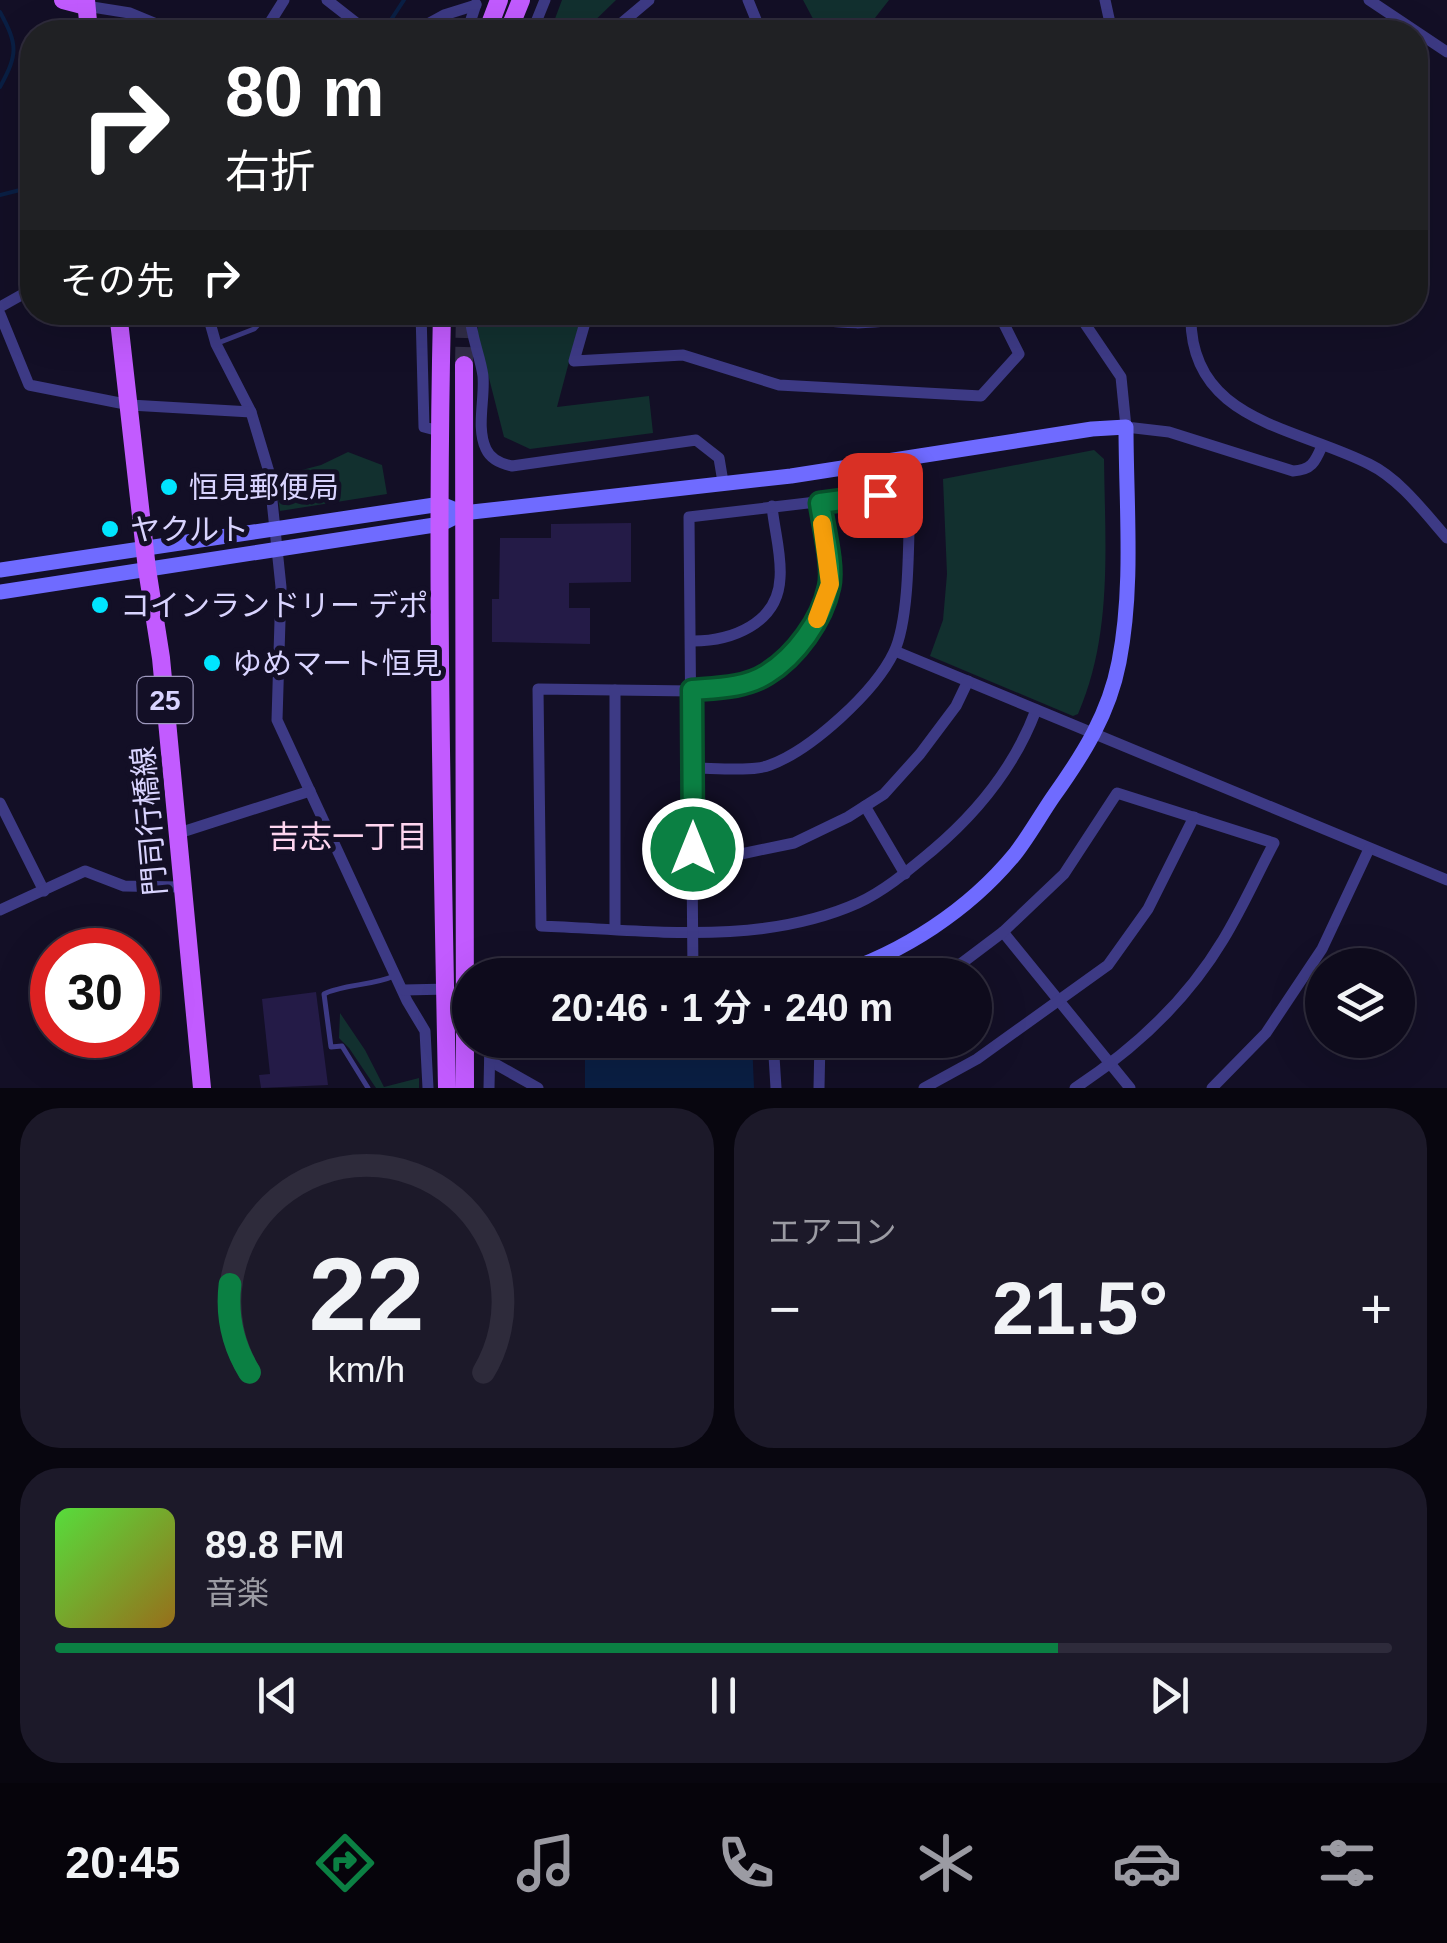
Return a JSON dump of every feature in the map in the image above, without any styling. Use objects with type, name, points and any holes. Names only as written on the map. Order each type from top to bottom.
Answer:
[{"type":"main road","points":[[64,0],[86,3]]},
{"type":"main road","name":"門司行橋線","points":[[120,325],[161,658],[202,1088]]},
{"type":"main road","points":[[442,325],[440,504],[459,958]]},
{"type":"main road","points":[[460,958],[464,365]]},
{"type":"main road","points":[[447,1088],[452,1050]]},
{"type":"main road","points":[[463,1058],[465,1088]]},
{"type":"street","points":[[327,0],[353,20]]},
{"type":"street","points":[[625,20],[649,0]]},
{"type":"street","points":[[1369,0],[1399,20]]},
{"type":"street","points":[[86,3],[148,20]]},
{"type":"street","points":[[435,20],[477,3]]},
{"type":"street","points":[[0,311],[29,385],[130,406],[251,412]]},
{"type":"street","points":[[210,325],[251,412],[269,472],[281,587],[277,720],[425,1030],[428,1088]]},
{"type":"street","points":[[420,325],[424,426],[440,431]]},
{"type":"street","points":[[471,325],[482,374],[482,436],[487,452],[499,463],[512,466],[696,440],[719,458],[723,482]]},
{"type":"street","points":[[584,325],[574,361],[683,355],[779,385],[981,396],[1019,354],[1004,325]]},
{"type":"street","points":[[879,958],[941,922],[981,890],[1015,853],[1108,708],[1128,602],[1126,427],[1121,377],[1087,325]]},
{"type":"street","points":[[1190,325],[1206,383],[1240,409],[1372,464],[1417,502],[1447,538]]},
{"type":"street","points":[[0,592],[441,524],[463,513],[791,476],[1092,429],[1126,427],[1169,432],[1293,471],[1306,470],[1314,464],[1322,446]]},
{"type":"street","points":[[693,768],[768,766],[823,734],[862,697],[895,651],[906,591],[910,490],[689,518],[694,958]]},
{"type":"street","points":[[820,503],[830,584],[814,625],[767,674],[736,686],[692,690],[538,689],[541,926],[731,934],[812,920],[862,901],[905,874],[953,834],[999,783],[1028,733],[1036,710]]},
{"type":"street","points":[[0,570],[440,504],[463,513]]},
{"type":"street","points":[[693,641],[720,641],[742,633],[775,599],[780,578],[772,506]]},
{"type":"street","points":[[895,651],[1447,880]]},
{"type":"street","points":[[693,849],[741,854],[794,842],[884,794],[956,706],[968,682]]},
{"type":"street","points":[[615,690],[615,929]]},
{"type":"street","points":[[179,833],[310,791]]},
{"type":"street","points":[[969,958],[1003,932],[1064,874],[1117,793],[1274,843],[1222,942],[1172,1008],[1110,1065],[1075,1088]]},
{"type":"street","points":[[0,804],[44,891]]},
{"type":"street","points":[[864,806],[905,874]]},
{"type":"street","points":[[924,1088],[976,1059],[1108,966],[1148,909],[1194,817]]},
{"type":"street","points":[[1212,1088],[1266,1033],[1322,949],[1368,849]]},
{"type":"street","points":[[0,910],[85,871],[124,886],[181,887]]},
{"type":"street","points":[[1003,932],[1130,1088]]},
{"type":"street","points":[[404,990],[452,989]]},
{"type":"street","points":[[774,1058],[776,1088]]},
{"type":"street","points":[[820,1058],[820,1088]]},
{"type":"street","points":[[490,1060],[490,1088]]},
{"type":"street","points":[[490,1060],[538,1088]]},
{"type":"lane","points":[[216,344],[258,325]]},
{"type":"lane","points":[[368,1088],[342,1046],[331,1047],[324,994],[362,987],[396,974]]},
{"type":"green space","points":[[562,0],[616,0],[595,20],[554,20]]},
{"type":"green space","points":[[803,0],[889,0],[873,20],[814,20]]},
{"type":"green space","points":[[478,325],[579,325],[557,407],[649,396],[653,433],[530,449],[504,437]]},
{"type":"green space","points":[[1094,450],[1104,459],[1102,621],[1089,684],[1078,714],[1073,716],[930,656],[943,620],[947,574],[943,479]]},
{"type":"green space","points":[[348,452],[382,465],[387,494],[280,511],[275,477],[321,465]]},
{"type":"green space","points":[[340,1013],[384,1087],[419,1078],[419,1088],[376,1088],[339,1038]]},
{"type":"water","points":[[585,1058],[753,1058],[754,1088],[585,1088]]},
{"type":"building","points":[[631,523],[631,582],[569,583],[569,608],[590,608],[590,644],[492,642],[492,599],[499,599],[500,538],[551,538],[551,524]]},
{"type":"building","points":[[316,992],[328,1085],[261,1088],[259,1075],[270,1074],[262,999]]},
{"type":"waterway","points":[[391,20],[404,0]]},
{"type":"waterway","points":[[0,12],[14,50],[0,87]]},
{"type":"waterway","points":[[0,195],[20,190]]},
{"type":"tunnel","points":[[464,365],[465,325]]},
{"type":"slow traffic","points":[[817,619],[830,584],[822,524]]},
{"type":"place","name":"恒見郵便局","points":[[169,487]]},
{"type":"place","name":"ヤクルト","points":[[110,529]]},
{"type":"place","name":"コインランドリー デポ","points":[[100,605]]},
{"type":"place","name":"ゆめマート恒見","points":[[212,663]]},
{"type":"district","name":"吉志一丁目","points":[[348,837]]},
{"type":"route","points":[[693,849],[692,690],[736,686],[767,674],[788,655],[814,625],[830,584],[820,503],[880,495]]}]
